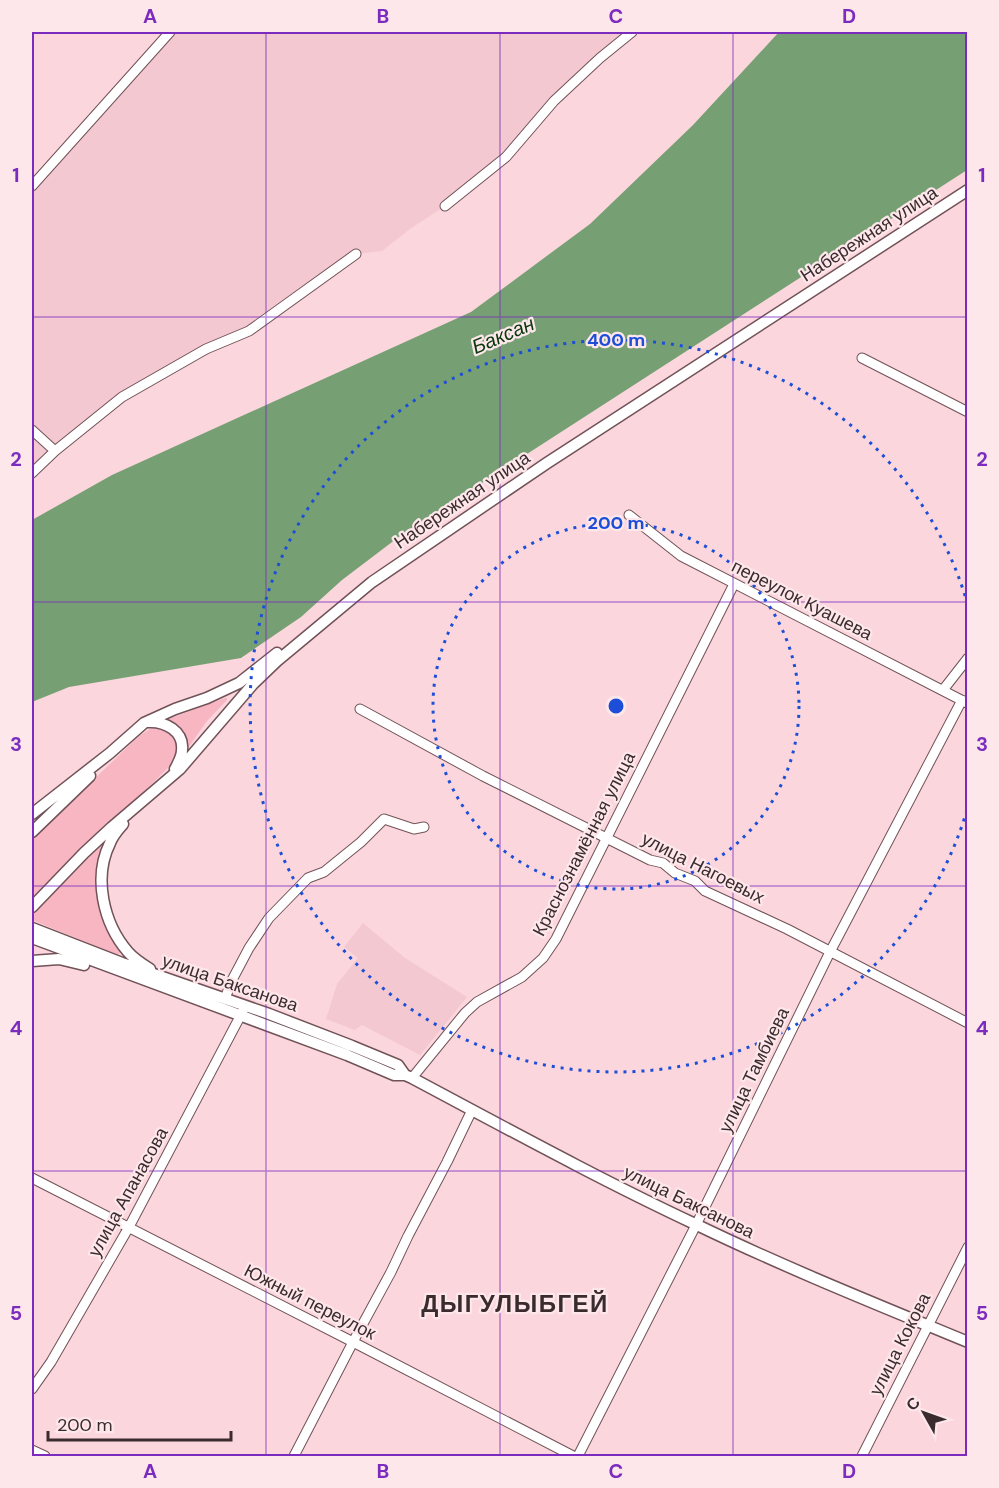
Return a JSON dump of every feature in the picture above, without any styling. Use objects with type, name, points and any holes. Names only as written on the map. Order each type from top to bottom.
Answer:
[{"type":"main road","name":"Набережная улица","points":[[32,907],[84,853],[190,758],[253,684],[357,594],[547,463],[968,190]]},
{"type":"main road","points":[[32,814],[110,753],[144,723],[239,683],[328,613],[357,594]]},
{"type":"main road","points":[[144,723],[161,723],[179,735],[182,743],[181,758],[171,777]]},
{"type":"main road","points":[[32,832],[89,777],[110,753]]},
{"type":"main road","points":[[143,801],[109,844],[103,871],[102,892],[108,916],[124,946],[135,958],[160,976]]},
{"type":"main road","name":"улица Баксанова","points":[[34,934],[225,999],[243,1011]]},
{"type":"main road","name":"улица Баксанова","points":[[34,934],[119,972],[243,1011],[394,1075],[409,1076],[696,1225],[968,1342]]},
{"type":"main road","points":[[32,961],[59,959],[96,969],[119,972]]},
{"type":"street","points":[[32,186],[171,32]]},
{"type":"street","points":[[445,206],[506,157],[554,101],[632,32]]},
{"type":"street","points":[[32,473],[55,451],[122,397],[206,349],[249,331],[356,254]]},
{"type":"street","points":[[862,358],[968,412]]},
{"type":"street","points":[[32,430],[55,451]]},
{"type":"street","name":"переулок Куашева","points":[[629,514],[681,556],[965,702]]},
{"type":"street","name":"Краснознамённая улица","points":[[409,1076],[465,1013],[477,1002],[522,977],[543,958],[556,939],[734,584]]},
{"type":"street","points":[[943,690],[968,658]]},
{"type":"street","name":"улица Тамбиева","points":[[578,1456],[696,1225],[830,952],[965,702]]},
{"type":"street","name":"улица Нагоевых","points":[[360,709],[483,776],[607,839],[650,860],[663,862],[675,873],[694,881],[705,891],[740,906],[968,1023]]},
{"type":"street","points":[[225,999],[231,982],[249,948],[269,918],[308,878],[324,872],[361,842],[384,819],[414,829],[424,827]]},
{"type":"street","name":"улица Апанасова","points":[[32,1389],[51,1362],[129,1227],[243,1011]]},
{"type":"street","points":[[294,1456],[391,1272],[472,1110]]},
{"type":"street","name":"Южный переулок","points":[[32,1178],[573,1456]]},
{"type":"street","name":"улица Кокова","points":[[862,1456],[968,1247]]},
{"type":"street","points":[[32,1450],[45,1456]]},
{"type":"shaded area","points":[[170,32],[632,32],[600,58],[506,157],[445,206],[382,251],[356,254],[249,331],[122,397],[32,473],[32,186]]},
{"type":"shaded area","points":[[225,698],[227,700],[207,721],[188,748],[178,728],[166,720]]},
{"type":"shaded area","points":[[160,728],[172,736],[177,745],[173,762],[32,900],[32,839],[139,736],[150,729]]},
{"type":"shaded area","points":[[102,842],[97,870],[97,899],[102,918],[122,951],[118,955],[32,920],[32,913]]},
{"type":"shaded area","points":[[363,923],[405,958],[467,997],[420,1055],[362,1025],[355,1030],[326,1019],[337,984],[358,958],[344,947]]},
{"type":"water","name":"Баксан","points":[[779,32],[967,32],[967,170],[400,536],[342,580],[301,617],[241,658],[69,687],[32,702],[32,520],[112,475],[471,312],[590,224],[693,125]]},
{"type":"district","name":"ДЫГУЛЫБГЕЙ","points":[[515,1304]]}]
